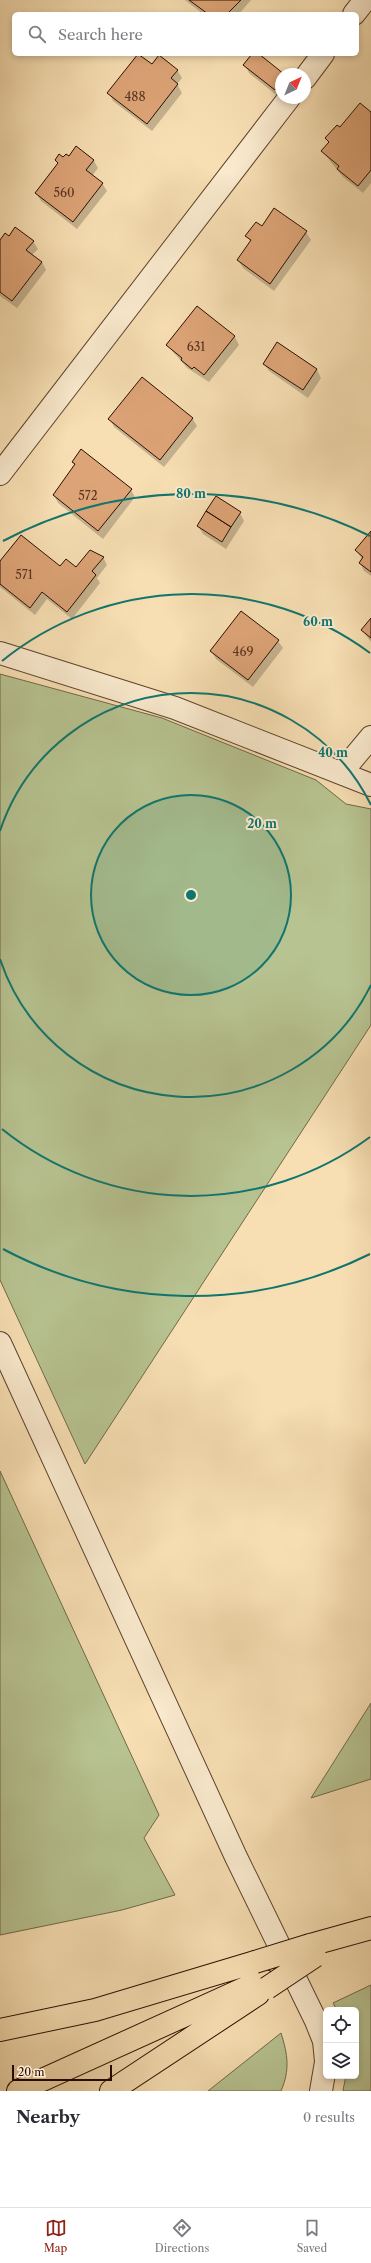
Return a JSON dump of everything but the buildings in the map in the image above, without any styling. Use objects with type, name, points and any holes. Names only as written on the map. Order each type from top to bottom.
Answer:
[{"type":"highway","points":[[18,2091],[262,1977],[313,1951],[371,1928]]},
{"type":"highway","points":[[313,1951],[371,1931]]},
{"type":"highway","points":[[0,2030],[262,1977]]},
{"type":"highway","points":[[111,2091],[262,1977]]},
{"type":"street","points":[[356,12],[365,0]]},
{"type":"street","points":[[311,70],[322,56]]},
{"type":"street","points":[[0,474],[284,104]]},
{"type":"street","points":[[0,653],[175,708],[371,785]]},
{"type":"street","points":[[341,773],[371,737]]},
{"type":"street","points":[[0,1344],[236,1856],[316,2021],[324,2043]]},
{"type":"street","points":[[321,2091],[323,2079]]},
{"type":"green space","points":[[0,674],[162,718],[316,780],[346,804],[371,809],[371,1025],[85,1464],[0,1280]]},
{"type":"green space","points":[[0,1471],[159,1815],[144,1838],[175,1895],[122,1910],[0,1935]]},
{"type":"green space","points":[[371,1703],[371,1779],[311,1798]]},
{"type":"green space","points":[[371,1985],[371,2091],[343,2090],[345,2079],[359,2079],[359,2007],[335,2007],[333,2003]]},
{"type":"green space","points":[[281,2033],[285,2048],[287,2069],[281,2091],[208,2091]]}]
